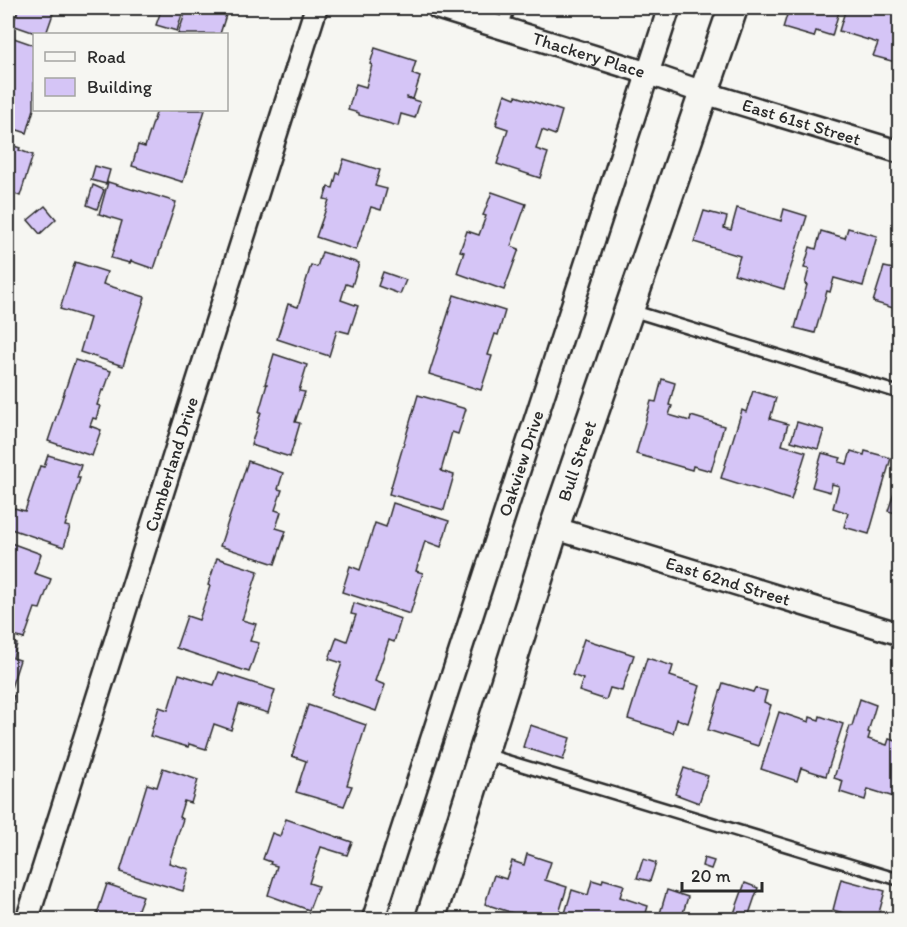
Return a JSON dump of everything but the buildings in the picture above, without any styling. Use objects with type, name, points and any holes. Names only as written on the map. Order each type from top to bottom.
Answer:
[{"type":"street","name":"Cumberland Drive","points":[[27,920],[316,8]]},
{"type":"street","name":"Thackery Place","points":[[438,8],[705,93]]},
{"type":"street","name":"Oakview Drive","points":[[373,920],[669,8]]},
{"type":"street","name":"Bull Street","points":[[430,920],[554,528],[733,8]]},
{"type":"street","name":"East 61st Street","points":[[705,93],[900,152]]},
{"type":"street","name":"East 62nd Street","points":[[554,528],[900,634]]},
{"type":"lane","points":[[502,28],[509,8]]},
{"type":"lane","points":[[629,310],[900,393]]},
{"type":"lane","points":[[483,754],[900,880]]}]
